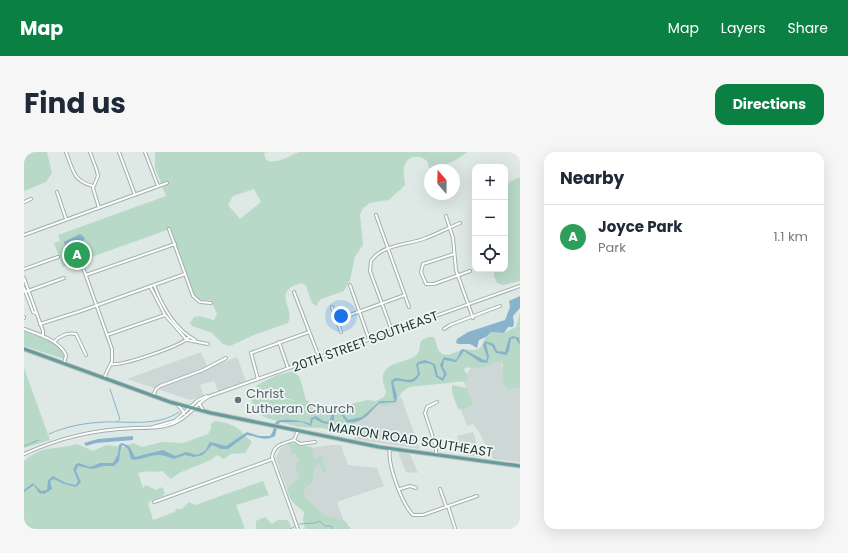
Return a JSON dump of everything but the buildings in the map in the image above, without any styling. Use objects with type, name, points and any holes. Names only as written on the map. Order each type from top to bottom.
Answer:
[{"type":"main road","name":"MARION ROAD SOUTHEAST","points":[[24,349],[177,404],[204,411],[390,449],[520,466]]},
{"type":"street","points":[[66,152],[76,178],[84,184],[93,186]]},
{"type":"street","points":[[90,152],[98,174],[93,186],[99,208]]},
{"type":"street","points":[[119,152],[135,195]]},
{"type":"street","points":[[145,152],[158,187]]},
{"type":"street","points":[[24,235],[167,183]]},
{"type":"street","points":[[57,192],[66,219]]},
{"type":"street","points":[[24,202],[31,199]]},
{"type":"street","points":[[376,215],[409,307]]},
{"type":"street","points":[[446,216],[453,238],[458,276],[473,318]]},
{"type":"street","points":[[392,331],[370,271],[371,261],[378,254],[426,238],[460,223]]},
{"type":"street","points":[[169,229],[195,299],[202,303],[211,303]]},
{"type":"street","points":[[86,275],[174,244]]},
{"type":"street","points":[[454,254],[423,264],[420,272],[424,280],[430,285],[470,271]]},
{"type":"street","points":[[24,269],[58,257]]},
{"type":"street","points":[[81,262],[113,354],[111,364],[104,378]]},
{"type":"street","points":[[40,324],[97,306],[185,274]]},
{"type":"street","points":[[24,278],[43,336]]},
{"type":"street","points":[[25,292],[64,278]]},
{"type":"street","points":[[154,285],[168,314],[189,337],[208,344]]},
{"type":"street","points":[[150,286],[165,315],[187,340]]},
{"type":"street","points":[[350,286],[369,339]]},
{"type":"street","name":"20TH STREET SOUTHEAST","points":[[134,428],[168,426],[180,421],[202,398],[520,286]]},
{"type":"street","points":[[24,288],[33,312],[37,314]]},
{"type":"street","points":[[294,292],[319,357]]},
{"type":"street","points":[[336,320],[405,295]]},
{"type":"street","points":[[444,329],[450,325],[473,318],[500,306]]},
{"type":"street","points":[[332,307],[341,332]]},
{"type":"street","points":[[107,335],[165,315]]},
{"type":"street","points":[[24,329],[54,342],[65,352],[64,364]]},
{"type":"street","points":[[258,379],[251,353],[309,332]]},
{"type":"street","points":[[54,342],[60,337],[71,333],[76,334],[79,337],[86,356]]},
{"type":"street","points":[[111,364],[122,364],[187,340],[198,341]]},
{"type":"street","points":[[279,342],[288,368]]},
{"type":"street","points":[[154,396],[156,389],[160,386],[203,370],[226,358]]},
{"type":"street","name":"20TH STREET SOUTHEAST","points":[[24,454],[52,442],[80,434],[163,425],[183,415],[210,396]]},
{"type":"street","points":[[436,455],[436,447],[425,413],[427,407],[437,402]]},
{"type":"street","points":[[200,403],[204,411]]},
{"type":"street","points":[[177,404],[183,411],[183,415]]},
{"type":"street","points":[[298,431],[294,440],[278,446],[274,452],[273,459],[298,529]]},
{"type":"street","points":[[294,440],[299,444],[315,442]]},
{"type":"street","points":[[390,449],[390,462],[407,507],[413,515],[421,515],[477,496]]},
{"type":"street","points":[[154,502],[273,459]]},
{"type":"street","points":[[400,489],[410,486],[416,488]]},
{"type":"street","points":[[440,489],[455,528]]},
{"type":"shaded area","points":[[201,352],[208,368],[237,357],[246,381],[218,391],[214,381],[200,385],[204,396],[190,400],[127,379]]},
{"type":"shaded area","points":[[500,359],[509,389],[520,385],[520,462],[493,459],[478,430],[473,424],[467,426],[461,410],[473,406],[463,380],[470,369]]},
{"type":"shaded area","points":[[401,397],[420,449],[354,439],[357,420],[377,403],[391,402]]},
{"type":"shaded area","points":[[473,432],[481,457],[463,455],[457,436]]},
{"type":"shaded area","points":[[290,443],[300,460],[305,482],[288,493],[276,458],[280,449]]},
{"type":"shaded area","points":[[341,445],[348,465],[377,468],[384,486],[337,502],[344,522],[324,521],[305,501],[302,490],[311,448]]},
{"type":"shaded area","points":[[398,452],[410,454],[418,473],[406,472]]},
{"type":"green space","points":[[24,152],[47,152],[52,173],[46,182],[24,191]]},
{"type":"green space","points":[[155,152],[268,152],[264,153],[266,160],[278,161],[299,152],[467,152],[446,164],[428,164],[427,161],[420,157],[413,157],[407,160],[404,170],[405,185],[389,200],[370,203],[363,208],[360,215],[363,245],[355,257],[350,280],[344,291],[321,299],[316,306],[312,303],[306,286],[302,283],[293,286],[287,291],[286,295],[290,317],[288,323],[254,335],[230,346],[223,344],[212,333],[192,326],[190,323],[194,317],[199,316],[214,320],[217,314],[211,300],[202,301],[195,296],[170,229],[63,267],[54,243],[60,241],[58,235],[166,196],[155,168]],"holes":[[[254,189],[261,202],[240,219],[228,205],[233,196]]]},
{"type":"green space","points":[[520,177],[520,281],[503,285],[497,283],[494,272],[508,272],[508,183]]},
{"type":"green space","points":[[520,313],[520,387],[509,389],[506,387],[503,381],[503,365],[501,362],[494,363],[483,368],[466,367],[464,370],[468,376],[467,381],[409,387],[402,392],[395,404],[384,406],[377,403],[371,411],[350,428],[339,433],[323,428],[298,427],[267,418],[257,413],[251,400],[253,395],[261,394],[296,401],[256,388],[257,385],[277,375],[294,371],[300,378],[306,400],[315,405],[323,407],[344,406],[367,400],[376,401],[384,397],[386,392],[383,374],[386,370],[390,366],[415,356],[419,350],[422,340],[429,337],[434,337],[440,352],[446,355],[463,349],[476,350],[479,349],[491,332],[504,333],[516,327]]},
{"type":"green space","points":[[24,331],[42,337],[55,344],[63,354],[64,359],[24,346]]},
{"type":"green space","points":[[24,368],[50,440],[24,448]]},
{"type":"green space","points":[[452,385],[466,388],[473,406],[462,410],[458,409],[452,392]]},
{"type":"green space","points":[[215,421],[236,427],[252,442],[245,453],[231,454],[224,459],[217,455],[211,460],[179,473],[171,479],[162,471],[138,473],[143,488],[146,485],[156,490],[162,487],[165,493],[164,495],[148,503],[153,520],[175,512],[176,509],[182,509],[189,502],[195,505],[263,481],[269,495],[236,505],[245,529],[24,529],[24,461],[37,452],[77,444],[93,451],[106,445],[124,447],[133,443],[142,447],[162,442],[183,443],[208,434],[211,429],[211,424]]},
{"type":"green space","points":[[289,443],[312,447],[315,460],[321,454],[326,472],[324,473],[318,463],[313,473],[314,479],[304,490],[305,498],[325,516],[345,521],[351,529],[305,529],[303,519],[304,512],[290,499],[288,492],[288,488],[299,478],[295,464],[299,461],[296,454],[292,455]]},
{"type":"green space","points":[[265,517],[272,524],[278,520],[287,520],[291,525],[290,529],[256,529],[256,521]]},
{"type":"water","points":[[80,234],[85,238],[81,246],[71,250],[66,248],[64,242]]},
{"type":"water","points":[[520,296],[520,308],[513,316],[513,327],[508,327],[504,333],[491,332],[486,337],[479,340],[477,348],[470,344],[456,343],[457,339],[468,332],[505,320],[510,307],[509,301]]},
{"type":"water","points":[[513,336],[519,338],[520,345],[515,338],[511,339],[509,351],[506,355],[496,353],[492,346],[486,343],[489,357],[487,363],[480,362],[464,351],[456,362],[444,360],[443,367],[447,374],[443,381],[436,377],[433,365],[427,363],[419,364],[420,374],[417,379],[410,382],[393,382],[397,396],[396,402],[380,403],[359,421],[347,422],[338,411],[335,412],[333,423],[330,424],[315,419],[313,419],[311,426],[302,422],[281,422],[278,424],[275,436],[271,438],[264,439],[247,435],[228,449],[221,449],[212,445],[203,455],[194,457],[185,455],[174,459],[162,455],[154,455],[134,460],[131,459],[128,449],[123,445],[121,447],[119,461],[114,466],[104,466],[92,469],[78,466],[76,471],[81,482],[76,487],[64,484],[54,479],[50,481],[52,489],[44,494],[39,493],[34,485],[24,492],[24,490],[33,483],[41,491],[47,490],[48,480],[53,476],[66,483],[76,485],[78,481],[73,469],[76,464],[79,463],[90,467],[100,463],[113,463],[118,454],[119,445],[122,443],[129,446],[135,457],[163,450],[175,456],[186,452],[197,455],[205,451],[210,442],[226,446],[247,432],[259,436],[270,436],[276,422],[283,420],[293,420],[303,422],[310,424],[311,418],[316,416],[323,421],[329,422],[333,411],[339,409],[348,420],[362,417],[380,401],[394,401],[391,381],[395,378],[407,380],[413,379],[418,374],[416,365],[418,362],[425,360],[435,364],[438,376],[443,378],[444,374],[440,365],[444,357],[456,360],[463,349],[486,361],[487,357],[483,345],[485,341],[494,344],[497,351],[505,352],[509,338]]},
{"type":"water","points":[[133,436],[133,440],[96,443],[86,446],[84,443],[98,439]]},
{"type":"waterway","points":[[110,389],[120,419],[117,422]]},
{"type":"waterway","points":[[49,434],[76,425],[90,423],[143,422],[162,420],[179,412]]},
{"type":"waterway","points":[[24,446],[39,440]]},
{"type":"waterway","points":[[300,524],[320,521],[325,526],[331,526],[333,529]]},
{"type":"waterway","points":[[290,529],[294,527]]},
{"type":"place","name":"Joyce Park","points":[[77,255]]},
{"type":"place","name":"Christ Lutheran Church","points":[[238,400]]}]
